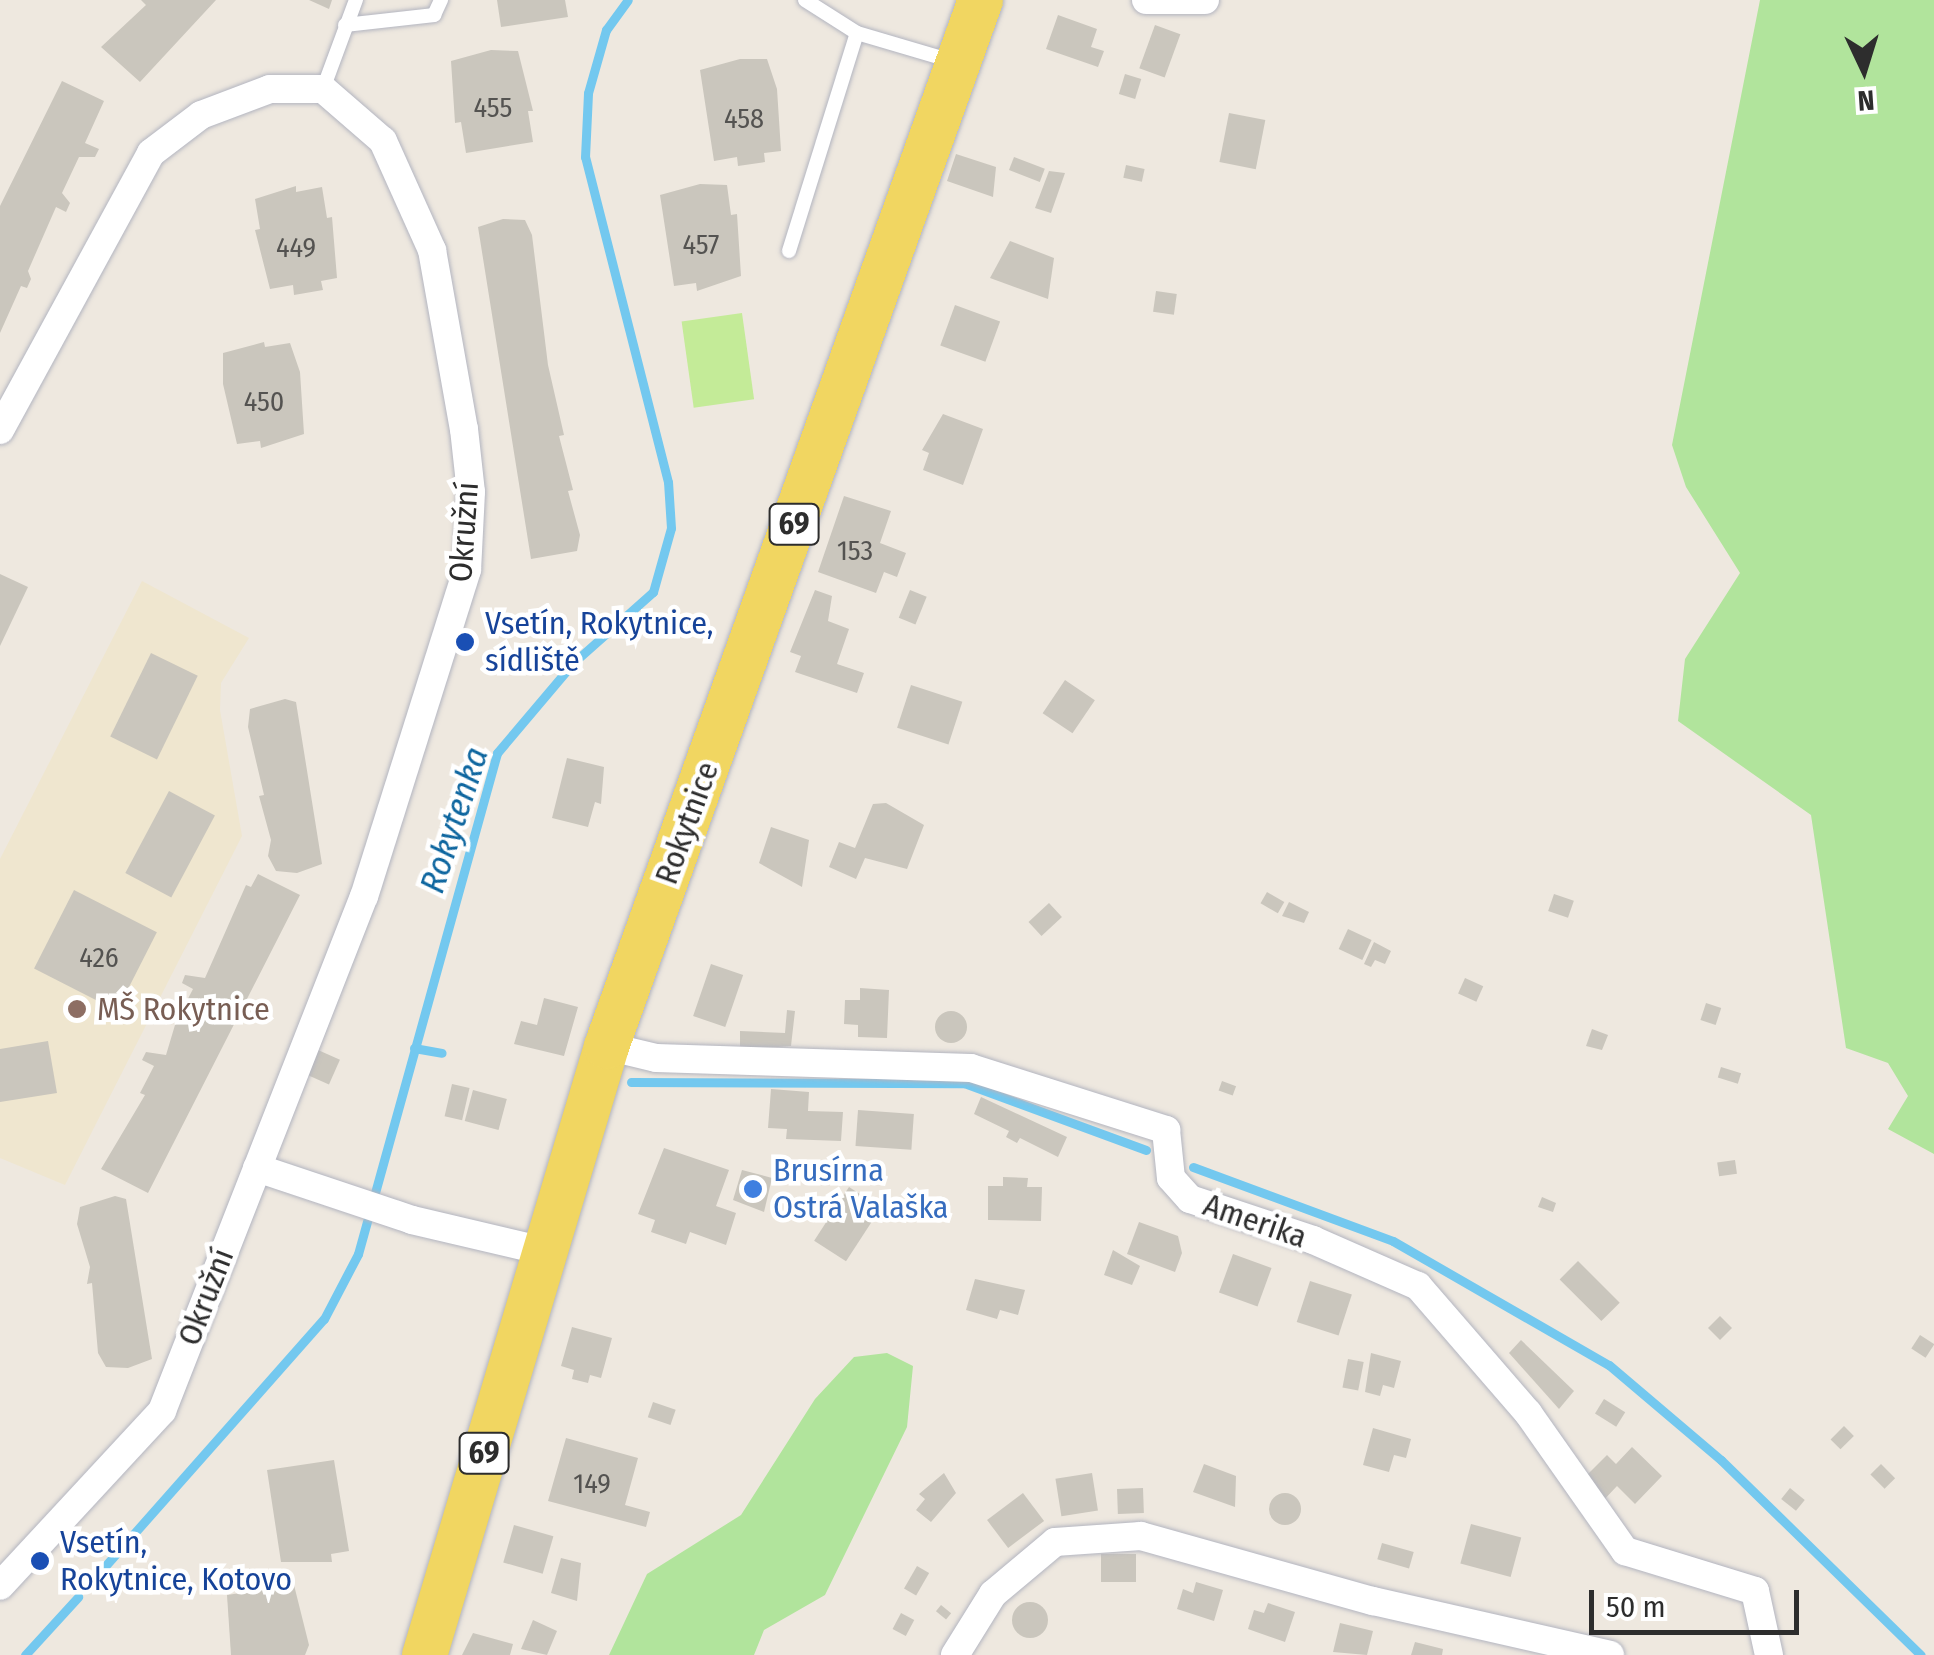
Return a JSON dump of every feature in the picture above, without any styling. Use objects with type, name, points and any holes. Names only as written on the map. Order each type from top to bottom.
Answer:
[{"type":"main road","name":"Rokytnice","points":[[424,1655],[606,1046],[980,0]]},
{"type":"street","points":[[1146,0],[1205,0]]},
{"type":"street","points":[[0,430],[151,153],[201,114],[270,89],[322,89]]},
{"type":"street","name":"Okružní","points":[[0,1586],[162,1411],[364,896],[468,570],[470,492],[464,429],[432,250],[383,140],[322,89]]},
{"type":"street","name":"Amerika","points":[[606,1046],[656,1058],[971,1068],[1166,1130],[1171,1178],[1190,1199],[1313,1240],[1418,1286],[1528,1413],[1625,1551],[1755,1591],[1770,1655]]},
{"type":"street","points":[[257,1168],[412,1220],[544,1251]]},
{"type":"street","points":[[955,1655],[993,1594],[1055,1542],[1142,1536],[1373,1602],[1610,1655]]},
{"type":"lane","points":[[322,89],[356,0]]},
{"type":"lane","points":[[345,24],[434,14],[441,0]]},
{"type":"lane","points":[[805,0],[857,33],[958,62]]},
{"type":"lane","points":[[789,251],[857,33]]},
{"type":"shaded area","name":"MŠ Rokytnice","points":[[142,581],[249,638],[221,683],[220,710],[242,836],[65,1185],[0,1158],[0,859]]},
{"type":"green space","points":[[1760,0],[1934,0],[1934,1154],[1888,1129],[1908,1096],[1888,1063],[1846,1048],[1811,815],[1678,721],[1685,659],[1740,573],[1686,487],[1672,445]]},
{"type":"green space","points":[[742,313],[754,399],[694,408],[682,321]]},
{"type":"green space","points":[[887,1353],[913,1366],[907,1427],[825,1595],[764,1630],[754,1655],[609,1655],[647,1574],[741,1515],[815,1399],[854,1357]]},
{"type":"building","points":[[141,0],[216,0],[140,82],[101,47],[146,5]]},
{"type":"building","points":[[309,0],[332,0],[329,9]]},
{"type":"building","points":[[497,0],[565,0],[568,17],[501,27]]},
{"type":"building","points":[[1058,15],[1097,29],[1091,47],[1104,51],[1098,67],[1046,49]]},
{"type":"building","points":[[1155,25],[1180,34],[1165,77],[1139,68]]},
{"type":"building","points":[[491,50],[518,51],[533,111],[528,111],[533,142],[466,153],[461,122],[455,123],[451,61]]},
{"type":"building","points":[[740,59],[767,59],[777,89],[781,151],[764,153],[765,162],[738,166],[737,157],[714,161],[700,70]]},
{"type":"building","points":[[1125,74],[1141,79],[1135,99],[1119,94]]},
{"type":"building","points":[[62,81],[104,101],[85,143],[99,149],[95,157],[79,157],[62,193],[70,203],[66,212],[56,207],[28,271],[31,279],[27,288],[21,286],[0,333],[0,206]]},
{"type":"building","points":[[1229,113],[1265,120],[1256,169],[1219,162]]},
{"type":"building","points":[[956,154],[996,167],[993,197],[947,181]]},
{"type":"building","points":[[1014,157],[1045,169],[1040,182],[1009,170]]},
{"type":"building","points":[[1126,165],[1145,169],[1142,182],[1123,178]]},
{"type":"building","points":[[1049,171],[1065,173],[1051,213],[1035,208]]},
{"type":"building","points":[[700,184],[727,185],[731,215],[737,214],[741,276],[697,291],[696,283],[674,286],[660,195]]},
{"type":"building","points":[[296,186],[296,192],[322,187],[327,218],[332,217],[337,278],[321,281],[323,290],[294,295],[293,285],[270,289],[255,230],[260,229],[255,199]]},
{"type":"building","points":[[503,219],[525,220],[532,235],[548,365],[564,435],[559,436],[580,535],[577,551],[531,559],[478,227]]},
{"type":"building","points":[[1010,241],[1054,258],[1048,299],[990,278]]},
{"type":"building","points":[[1156,291],[1177,294],[1174,315],[1153,312]]},
{"type":"building","points":[[955,305],[1000,321],[985,362],[940,345]]},
{"type":"building","points":[[264,342],[265,347],[290,343],[300,372],[304,434],[261,448],[260,441],[237,444],[223,384],[223,353]]},
{"type":"building","points":[[943,414],[983,429],[963,485],[923,470],[929,453],[922,450]]},
{"type":"building","points":[[844,496],[891,511],[880,543],[906,553],[897,577],[884,572],[876,593],[818,572]]},
{"type":"building","points":[[0,574],[28,587],[0,646]]},
{"type":"building","points":[[815,590],[832,596],[828,621],[849,629],[837,664],[864,673],[857,693],[795,672],[801,656],[790,652]]},
{"type":"building","points":[[910,590],[927,597],[915,625],[899,618]]},
{"type":"building","points":[[151,653],[198,676],[157,759],[110,737]]},
{"type":"building","points":[[1065,680],[1095,700],[1072,733],[1043,713]]},
{"type":"building","points":[[911,685],[962,702],[948,744],[897,728]]},
{"type":"building","points":[[285,699],[296,702],[322,864],[297,873],[276,871],[268,856],[271,840],[248,727],[250,709]]},
{"type":"building","points":[[567,758],[604,767],[601,804],[595,802],[588,827],[552,818]]},
{"type":"building","points":[[169,791],[215,815],[171,898],[125,873]]},
{"type":"building","points":[[886,803],[924,825],[907,869],[865,858],[856,879],[829,867],[839,842],[855,848],[873,804]]},
{"type":"building","points":[[771,827],[809,840],[802,887],[759,863]]},
{"type":"building","points":[[258,874],[300,895],[148,1193],[101,1169],[145,1095],[140,1093],[154,1066],[142,1060],[146,1052],[166,1055],[175,1025],[184,1019],[179,1016],[193,989],[182,983],[185,975],[205,978],[246,885],[251,887]]},
{"type":"building","points":[[74,890],[157,932],[117,1011],[34,968]]},
{"type":"building","points":[[1267,892],[1284,902],[1278,913],[1260,903]]},
{"type":"building","points":[[1554,894],[1574,901],[1568,918],[1548,911]]},
{"type":"building","points":[[1289,902],[1309,912],[1304,923],[1282,916]]},
{"type":"building","points":[[1049,903],[1062,917],[1041,936],[1029,922]]},
{"type":"building","points":[[1348,929],[1372,940],[1362,960],[1339,949]]},
{"type":"building","points":[[1374,942],[1391,951],[1385,964],[1375,960],[1371,967],[1364,964]]},
{"type":"building","points":[[711,964],[743,975],[725,1027],[693,1016]]},
{"type":"building","points":[[1465,978],[1483,986],[1476,1002],[1458,994]]},
{"type":"building","points":[[860,988],[889,990],[887,1038],[858,1037],[858,1025],[844,1024],[845,1000],[860,1000]]},
{"type":"building","points":[[544,998],[578,1007],[564,1056],[514,1044],[521,1021],[537,1025]]},
{"type":"building","points":[[1706,1003],[1721,1008],[1716,1025],[1700,1020]]},
{"type":"building","points":[[787,1010],[795,1011],[791,1046],[740,1050],[740,1031],[785,1033]]},
{"type":"building","points":[[951,1011],[962,1016],[967,1027],[962,1038],[951,1043],[940,1038],[935,1027],[940,1016]]},
{"type":"building","points":[[1592,1029],[1608,1035],[1602,1050],[1586,1046]]},
{"type":"building","points":[[48,1041],[57,1093],[0,1102],[0,1049]]},
{"type":"building","points":[[318,1050],[340,1060],[329,1084],[307,1075]]},
{"type":"building","points":[[1721,1067],[1741,1073],[1738,1084],[1718,1078]]},
{"type":"building","points":[[1222,1081],[1236,1086],[1233,1096],[1219,1090]]},
{"type":"building","points":[[452,1084],[470,1088],[462,1120],[445,1116]]},
{"type":"building","points":[[771,1089],[809,1092],[808,1111],[843,1112],[841,1141],[786,1139],[787,1129],[768,1128]]},
{"type":"building","points":[[473,1090],[507,1099],[499,1130],[465,1121]]},
{"type":"building","points":[[981,1097],[1067,1137],[1058,1157],[1020,1138],[1017,1143],[1006,1137],[1009,1131],[974,1114]]},
{"type":"building","points":[[858,1110],[914,1114],[911,1150],[855,1146]]},
{"type":"building","points":[[664,1148],[729,1170],[716,1206],[736,1213],[726,1245],[690,1232],[686,1244],[651,1232],[655,1220],[638,1214]]},
{"type":"building","points":[[1735,1160],[1737,1174],[1719,1176],[1717,1163]]},
{"type":"building","name":"Brusírna Ostrá Valaška","points":[[742,1170],[772,1178],[764,1212],[733,1200]]},
{"type":"building","points":[[1003,1177],[1028,1178],[1027,1187],[1042,1187],[1041,1221],[988,1220],[988,1186],[1003,1186]]},
{"type":"building","points":[[849,1187],[881,1208],[846,1261],[814,1241]]},
{"type":"building","points":[[115,1196],[126,1199],[152,1359],[128,1368],[106,1367],[98,1353],[92,1283],[87,1284],[90,1267],[77,1224],[80,1207]]},
{"type":"building","points":[[1542,1197],[1556,1203],[1553,1212],[1538,1207]]},
{"type":"building","points":[[1139,1222],[1178,1236],[1182,1253],[1175,1272],[1127,1254]]},
{"type":"building","points":[[1113,1250],[1140,1266],[1132,1285],[1104,1275]]},
{"type":"building","points":[[1233,1254],[1272,1268],[1258,1307],[1219,1293]]},
{"type":"building","points":[[1578,1261],[1620,1303],[1601,1321],[1560,1279]]},
{"type":"building","points":[[975,1279],[1025,1290],[1018,1315],[1000,1310],[997,1319],[966,1310]]},
{"type":"building","points":[[1310,1281],[1352,1295],[1339,1335],[1297,1322]]},
{"type":"building","points":[[1720,1316],[1732,1328],[1720,1340],[1708,1328]]},
{"type":"building","points":[[572,1327],[612,1338],[601,1378],[590,1375],[588,1383],[572,1379],[574,1370],[561,1366]]},
{"type":"building","points":[[1920,1335],[1934,1344],[1926,1358],[1911,1348]]},
{"type":"building","points":[[1521,1340],[1574,1391],[1559,1409],[1509,1353]]},
{"type":"building","points":[[1371,1353],[1401,1361],[1394,1388],[1383,1385],[1380,1396],[1365,1392]]},
{"type":"building","points":[[1348,1359],[1364,1362],[1358,1391],[1342,1387]]},
{"type":"building","points":[[1604,1399],[1625,1412],[1616,1427],[1595,1413]]},
{"type":"building","points":[[653,1402],[676,1410],[670,1425],[648,1417]]},
{"type":"building","points":[[1844,1426],[1854,1436],[1840,1449],[1831,1439]]},
{"type":"building","points":[[1373,1428],[1411,1439],[1406,1458],[1394,1455],[1389,1472],[1363,1465]]},
{"type":"building","points":[[566,1438],[638,1458],[625,1505],[650,1512],[646,1527],[548,1501]]},
{"type":"building","points":[[1632,1447],[1662,1476],[1635,1504],[1617,1486],[1601,1503],[1580,1482],[1607,1455],[1616,1464]]},
{"type":"building","points":[[334,1460],[349,1551],[331,1554],[332,1562],[281,1562],[267,1470]]},
{"type":"building","points":[[1204,1464],[1236,1476],[1235,1507],[1193,1492]]},
{"type":"building","points":[[1881,1464],[1895,1478],[1885,1489],[1870,1475]]},
{"type":"building","points":[[944,1473],[956,1493],[931,1522],[916,1510],[925,1499],[919,1494]]},
{"type":"building","points":[[1092,1473],[1098,1511],[1061,1516],[1055,1479]]},
{"type":"building","points":[[1143,1488],[1144,1513],[1118,1514],[1117,1489]]},
{"type":"building","points":[[1790,1488],[1805,1500],[1796,1511],[1781,1499]]},
{"type":"building","points":[[1023,1493],[1044,1521],[1008,1548],[987,1520]]},
{"type":"building","points":[[1285,1493],[1296,1498],[1301,1509],[1296,1520],[1285,1525],[1274,1520],[1269,1509],[1274,1498]]},
{"type":"building","points":[[1471,1524],[1521,1537],[1511,1577],[1460,1564]]},
{"type":"building","points":[[514,1525],[553,1536],[543,1574],[503,1562]]},
{"type":"building","points":[[1382,1543],[1414,1552],[1409,1568],[1377,1559]]},
{"type":"building","points":[[1101,1554],[1136,1554],[1136,1582],[1101,1582]]},
{"type":"building","points":[[561,1558],[581,1563],[577,1601],[551,1593]]},
{"type":"building","points":[[917,1566],[929,1573],[916,1596],[904,1589]]},
{"type":"building","points":[[1196,1582],[1223,1590],[1214,1621],[1177,1609],[1183,1589],[1193,1593]]},
{"type":"building","points":[[294,1585],[309,1645],[305,1655],[231,1655],[227,1595]]},
{"type":"building","points":[[1030,1602],[1042,1608],[1048,1620],[1042,1632],[1030,1638],[1018,1632],[1012,1620],[1018,1608]]},
{"type":"building","points":[[1268,1603],[1295,1612],[1285,1642],[1248,1629],[1254,1610],[1264,1613]]},
{"type":"building","points":[[941,1605],[951,1613],[946,1619],[936,1611]]},
{"type":"building","points":[[901,1613],[914,1620],[906,1636],[893,1629]]},
{"type":"building","points":[[533,1620],[557,1631],[547,1655],[521,1649]]},
{"type":"building","points":[[1340,1623],[1373,1631],[1367,1655],[1333,1652]]},
{"type":"building","points":[[473,1633],[513,1644],[510,1655],[462,1655]]},
{"type":"building","points":[[1415,1642],[1443,1649],[1442,1655],[1411,1655]]},
{"type":"waterway","name":"Rokytenka","points":[[99,1573],[324,1319],[358,1254],[497,753],[573,663],[653,592],[671,528],[668,482],[585,157],[588,93],[606,30],[628,0]]},
{"type":"waterway","points":[[414,1048],[442,1053]]},
{"type":"waterway","points":[[631,1082],[964,1083],[1146,1150]]},
{"type":"waterway","points":[[1193,1167],[1393,1241],[1609,1365],[1721,1460],[1921,1655]]},
{"type":"waterway","name":"Rokytenka","points":[[25,1655],[78,1597]]},
{"type":"place","name":"Vsetín, Rokytnice, sídliště","points":[[465,642]]},
{"type":"place","name":"MŠ Rokytnice","points":[[77,1009]]},
{"type":"place","name":"Brusírna Ostrá Valaška","points":[[753,1189]]},
{"type":"place","name":"Vsetín, Rokytnice, Kotovo","points":[[40,1561]]}]
